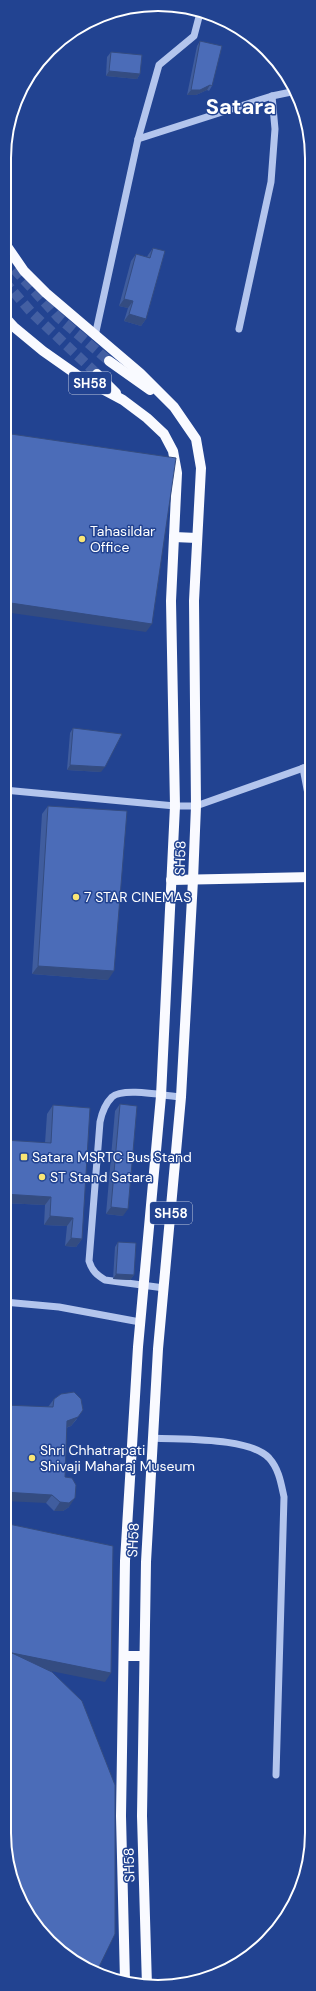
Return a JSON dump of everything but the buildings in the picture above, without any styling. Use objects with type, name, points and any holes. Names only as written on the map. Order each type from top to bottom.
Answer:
[{"type":"main road","name":"SH58","points":[[11,252],[24,272],[70,315],[140,373],[174,407],[196,439],[201,468],[194,601],[196,806],[193,880],[181,1097],[164,1288],[146,1562],[142,1816],[147,1980]]},
{"type":"main road","name":"SH58","points":[[11,322],[43,351],[80,377],[123,400],[147,418],[164,434],[173,451],[177,472],[171,601],[175,806],[161,1096],[140,1322],[125,1561],[121,1816],[125,1976]]},
{"type":"main road","points":[[109,361],[174,407]]},
{"type":"main road","points":[[97,374],[123,400]]},
{"type":"main road","points":[[174,537],[197,538]]},
{"type":"main road","points":[[171,880],[305,878]]},
{"type":"main road","points":[[124,1656],[144,1656]]},
{"type":"street","points":[[95,336],[138,139],[159,65],[194,36],[199,17]]},
{"type":"street","points":[[138,139],[272,96],[290,92]]},
{"type":"street","points":[[239,329],[271,182],[275,129],[272,96]]},
{"type":"street","points":[[11,791],[175,806],[196,806],[303,768],[305,778]]},
{"type":"street","points":[[164,1288],[105,1280],[97,1276],[91,1268],[89,1261],[100,1122],[104,1106],[114,1096],[130,1092],[181,1097]]},
{"type":"street","points":[[11,1303],[59,1307],[140,1322]]},
{"type":"street","points":[[153,1438],[219,1442],[249,1446],[269,1457],[280,1475],[284,1497],[276,1775]]},
{"type":"tunnel","points":[[11,266],[59,318],[109,361]]},
{"type":"tunnel","points":[[11,289],[32,313],[97,374]]},
{"type":"place","name":"Tahasildar Office","points":[[82,539]]},
{"type":"place","name":"7 STAR CINEMAS","points":[[76,897]]},
{"type":"place","name":"Satara MSRTC Bus Stand","points":[[24,1157]]},
{"type":"place","name":"ST Stand Satara","points":[[42,1177]]},
{"type":"place","name":"Shri Chhatrapati Shivaji Maharaj Museum","points":[[32,1458]]},
{"type":"district","name":"Satara","points":[[241,106]]}]
